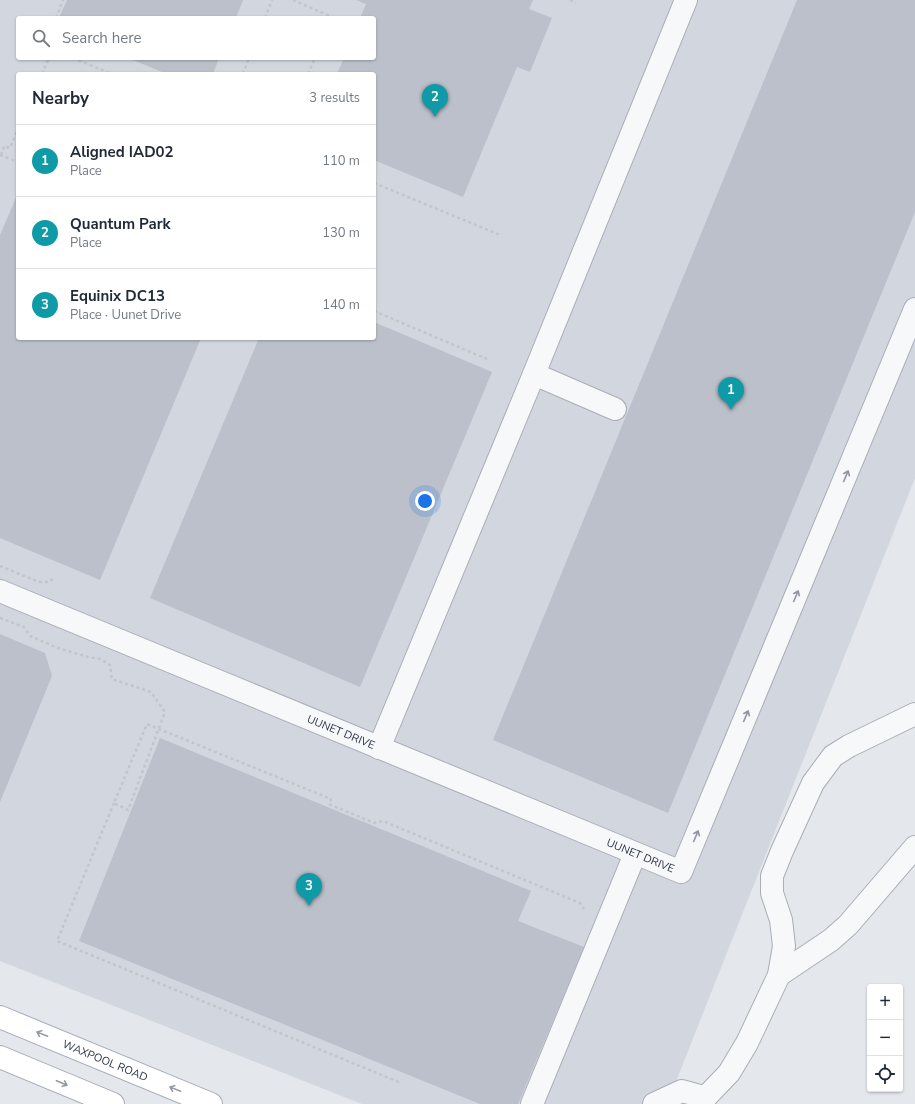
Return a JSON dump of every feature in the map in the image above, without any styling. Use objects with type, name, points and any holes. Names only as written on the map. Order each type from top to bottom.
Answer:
[{"type":"main road","name":"WAXPOOL ROAD","points":[[0,1017],[211,1104]]},
{"type":"main road","points":[[0,1057],[113,1104]]},
{"type":"street","points":[[379,748],[534,374],[686,0]]},
{"type":"street","name":"UUNET DRIVE","points":[[0,591],[635,854],[682,872],[915,308]]},
{"type":"street","points":[[534,374],[615,409]]},
{"type":"street","points":[[654,1104],[682,1092],[704,1097],[704,1101],[729,1073],[747,1043],[779,975],[784,946],[781,920],[772,893],[772,876],[813,783],[832,756],[849,746],[915,714]]},
{"type":"street","points":[[779,975],[831,940],[848,925],[915,847]]},
{"type":"street","points":[[532,1104],[635,854]]},
{"type":"path","points":[[57,16],[63,0]]},
{"type":"path","points":[[266,16],[272,0]]},
{"type":"path","points":[[293,0],[330,16]]},
{"type":"path","points":[[570,0],[576,2]]},
{"type":"path","points":[[43,72],[48,60]]},
{"type":"path","points":[[78,60],[107,72]]},
{"type":"path","points":[[244,72],[248,60]]},
{"type":"path","points":[[309,72],[314,60]]},
{"type":"path","points":[[16,134],[10,148],[4,146],[0,155],[16,161]]},
{"type":"path","points":[[376,184],[500,235]]},
{"type":"path","points":[[376,312],[487,359]]},
{"type":"path","points":[[0,566],[39,582],[49,582],[54,578]]},
{"type":"path","points":[[0,618],[24,627],[30,636],[58,648],[88,657],[100,658],[110,665],[112,680],[151,692],[166,712],[128,810],[114,803]]},
{"type":"path","points":[[401,1083],[57,941],[147,724],[331,799],[329,804],[374,823],[383,821],[580,903],[584,909]]},
{"type":"shaded area","points":[[0,0],[915,0],[915,478],[667,1104],[362,1104],[0,961]]},
{"type":"building","points":[[67,0],[243,0],[237,16],[60,16]]},
{"type":"building","points":[[356,0],[533,0],[529,9],[552,18],[530,72],[517,67],[463,197],[376,161],[376,72],[338,72],[343,60],[376,60],[376,16],[361,16],[366,4]]},
{"type":"building","points":[[797,0],[915,0],[915,212],[668,813],[493,740]]},
{"type":"building","points":[[133,60],[218,60],[214,72],[162,72]]},
{"type":"building","points":[[16,198],[16,340],[200,340],[100,580],[0,538],[0,235]]},
{"type":"building","points":[[376,323],[492,372],[360,687],[150,598],[258,340],[376,340]]},
{"type":"building","points":[[0,634],[45,653],[52,676],[0,802]]},
{"type":"building","points":[[160,738],[531,891],[518,921],[584,947],[518,1104],[480,1104],[79,941]]},
{"type":"place","name":"Quantum Park","points":[[435,117]]},
{"type":"place","name":"Aligned IAD02","points":[[731,410]]},
{"type":"place","name":"Equinix DC13","points":[[309,906]]}]
